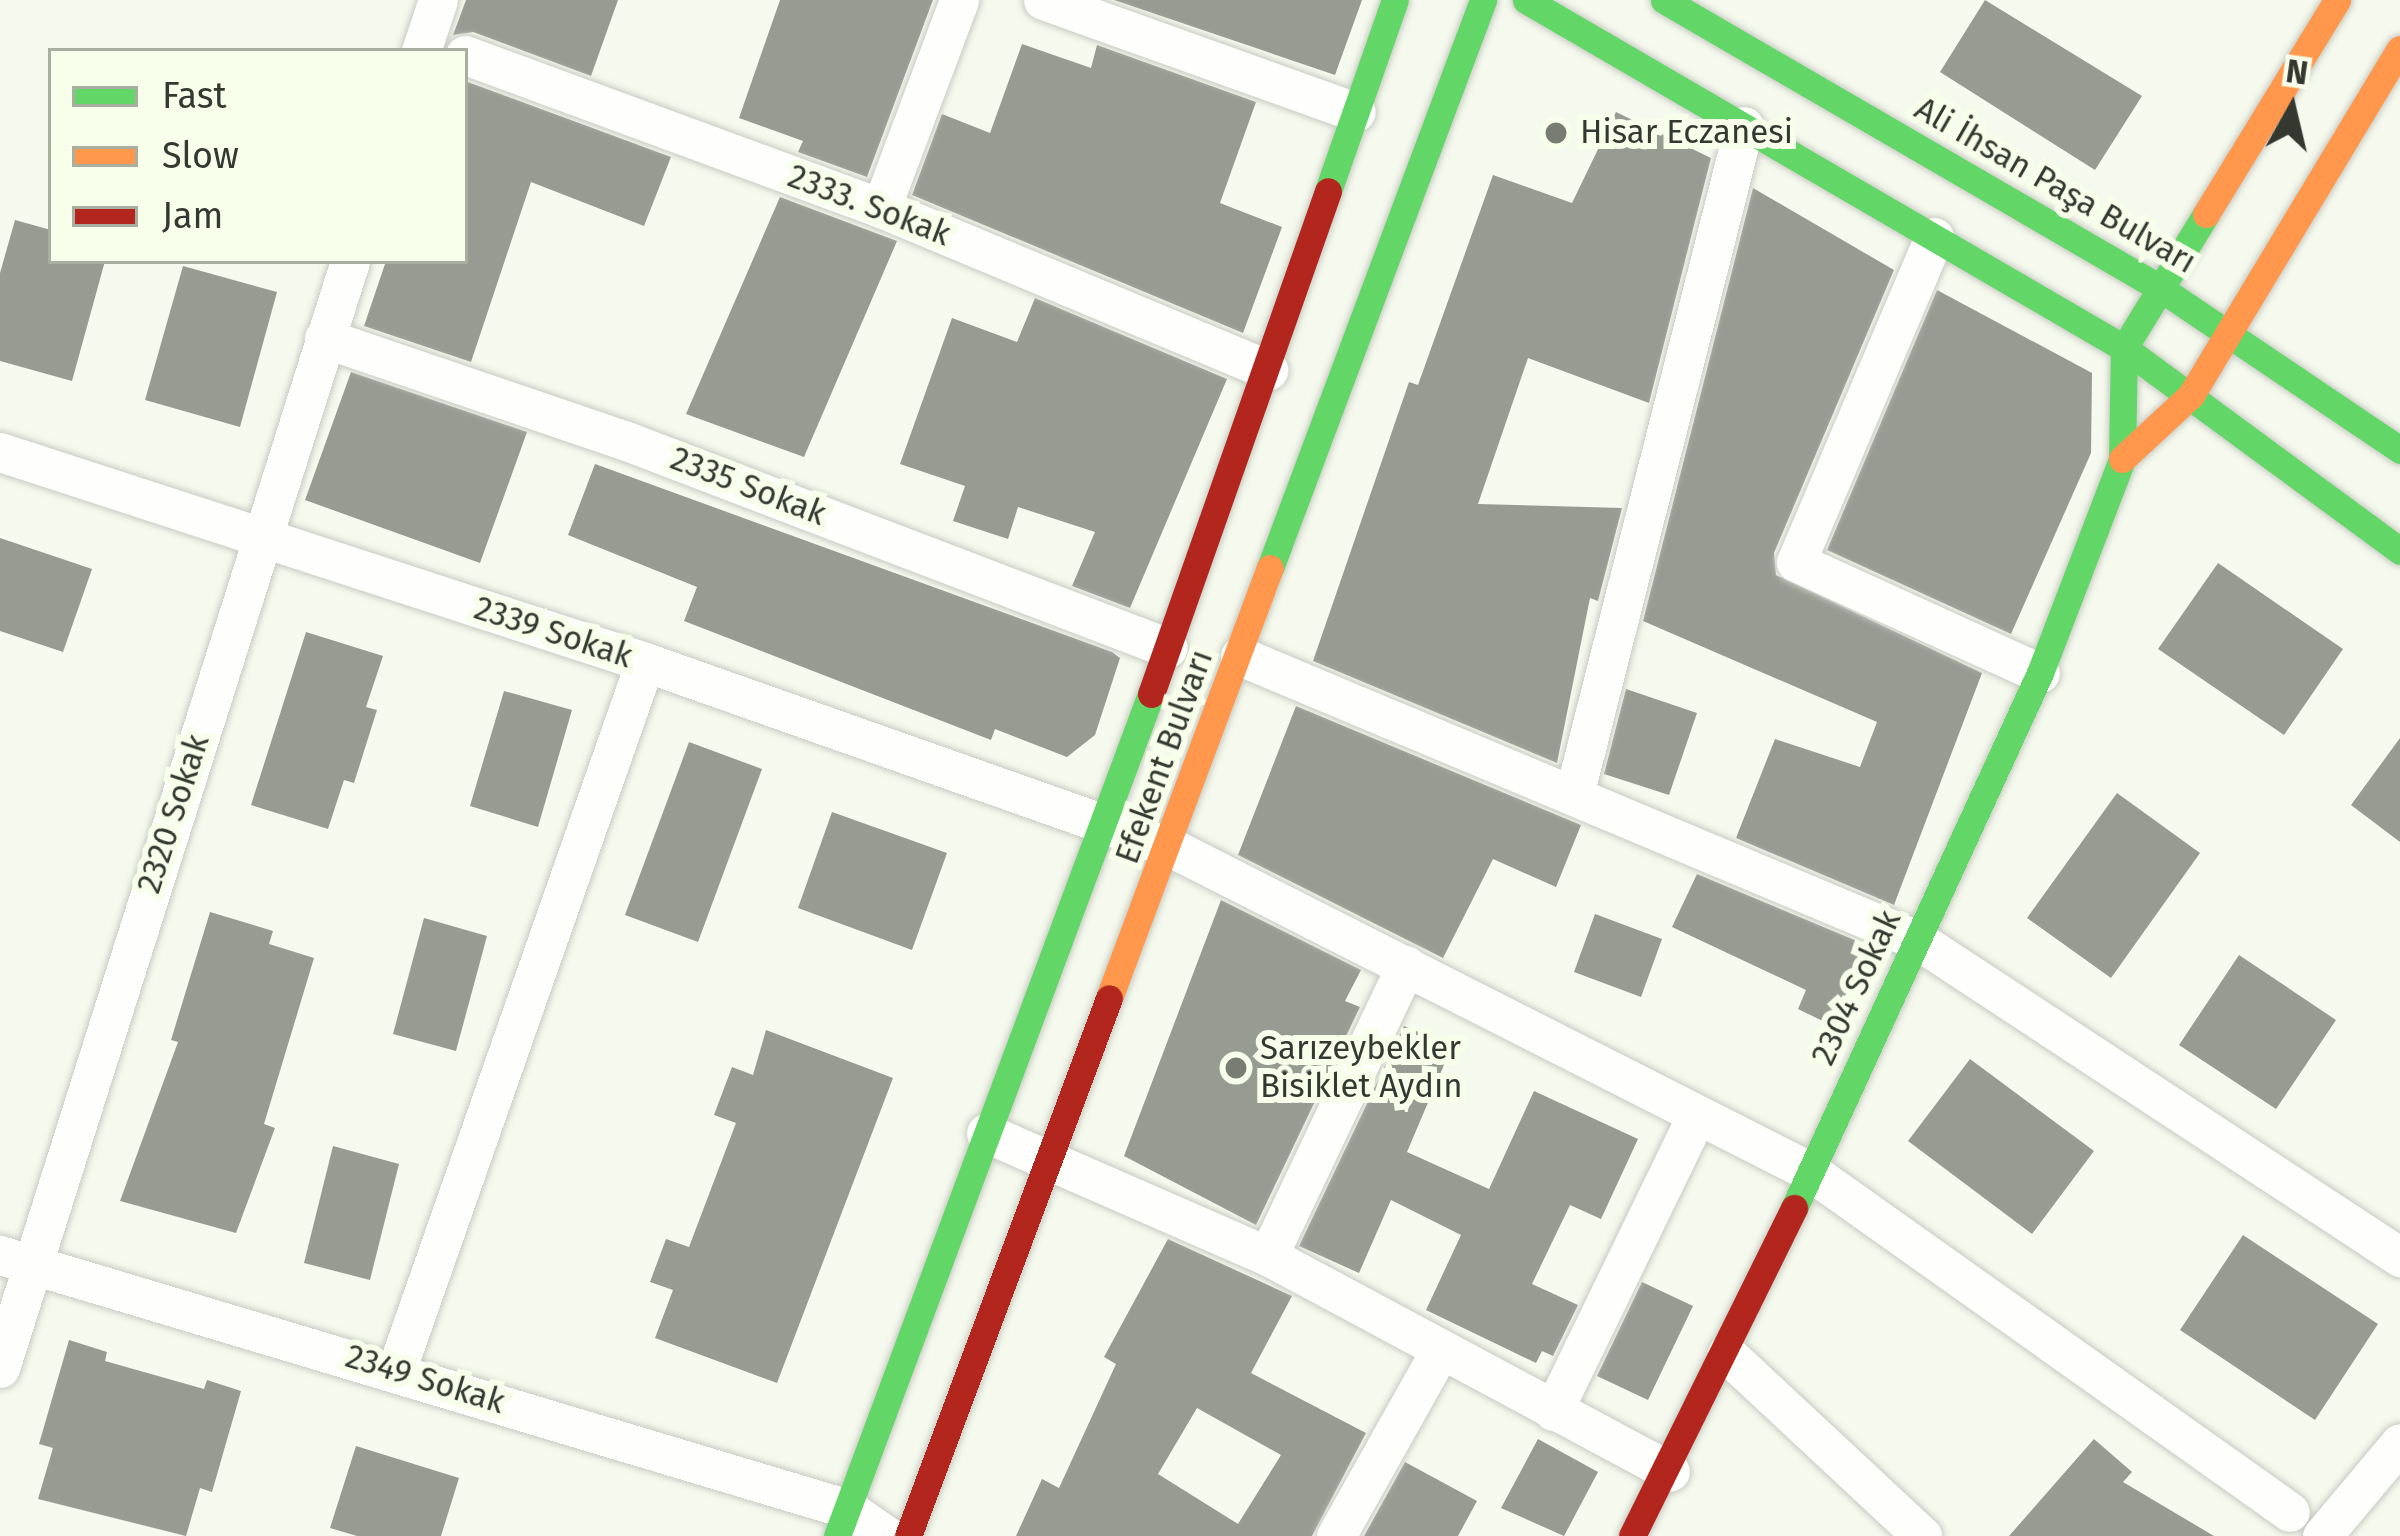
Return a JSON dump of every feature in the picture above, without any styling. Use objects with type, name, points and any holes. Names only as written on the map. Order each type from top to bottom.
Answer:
[{"type":"street","points":[[433,48],[438,0]]},
{"type":"street","points":[[881,208],[959,0]]},
{"type":"street","points":[[1043,0],[1357,112]]},
{"type":"street","name":"Efekent Bulvarı","points":[[843,1523],[1168,649],[1395,0]]},
{"type":"street","name":"Efekent Bulvarı","points":[[908,1536],[1172,848],[1483,0]]},
{"type":"street","points":[[1526,0],[2124,348],[2400,551]]},
{"type":"street","name":"Ali İhsan Paşa Bulvarı","points":[[1664,0],[2160,288],[2400,450]]},
{"type":"street","points":[[2122,459],[2124,348],[2338,0]]},
{"type":"street","points":[[2122,459],[2191,395],[2400,49]]},
{"type":"street","name":"2333. Sokak","points":[[468,56],[881,208],[1268,370]]},
{"type":"street","points":[[1575,791],[1744,126]]},
{"type":"street","points":[[1934,237],[1796,562],[2040,673]]},
{"type":"street","name":"2320 Sokak","points":[[0,1368],[16,1260],[349,264]]},
{"type":"street","name":"2335 Sokak","points":[[324,338],[624,440],[1168,649]]},
{"type":"street","name":"2339 Sokak","points":[[0,452],[645,662],[1172,848],[1811,1172],[2290,1512]]},
{"type":"street","name":"2304 Sokak","points":[[1632,1536],[1670,1472],[1727,1354],[1919,941],[2040,673],[2122,459]]},
{"type":"street","points":[[1240,656],[1575,791],[1919,941],[2400,1257]]},
{"type":"street","points":[[396,1371],[645,662]]},
{"type":"street","points":[[1268,1256],[1406,965]]},
{"type":"street","points":[[1553,1411],[1697,1115]]},
{"type":"street","points":[[986,1133],[1268,1256],[1670,1472]]},
{"type":"street","name":"2349 Sokak","points":[[16,1260],[396,1371],[887,1536]]},
{"type":"street","points":[[1336,1536],[1440,1351]]},
{"type":"street","points":[[1727,1354],[1922,1536]]},
{"type":"street","points":[[2322,1536],[2400,1443]]},
{"type":"building","points":[[466,0],[618,0],[591,76],[473,32],[453,35]]},
{"type":"building","points":[[780,0],[933,0],[867,177],[798,152],[803,141],[739,118]]},
{"type":"building","points":[[1114,0],[1362,0],[1335,75]]},
{"type":"building","points":[[1985,0],[2142,96],[2095,170],[1940,72]]},
{"type":"building","points":[[1022,44],[1091,68],[1097,45],[1256,102],[1220,203],[1282,227],[1243,333],[912,195],[942,114],[990,133]]},
{"type":"building","points":[[468,82],[671,157],[644,226],[531,182],[471,362],[364,326],[385,264],[468,264]]},
{"type":"building","points":[[1616,112],[1711,158],[1649,403],[1528,358],[1478,504],[1622,508],[1598,601],[1590,598],[1557,763],[1313,661],[1409,382],[1418,385],[1493,175],[1572,203]]},
{"type":"building","points":[[1753,188],[1894,270],[1774,553],[1776,575],[1982,673],[1894,905],[1736,838],[1775,739],[1860,767],[1877,722],[1643,621]]},
{"type":"building","points":[[780,197],[897,241],[804,457],[686,414]]},
{"type":"building","points":[[15,220],[48,229],[48,264],[104,264],[72,381],[0,361],[0,273]]},
{"type":"building","points":[[183,266],[277,292],[240,427],[145,400]]},
{"type":"building","points":[[1937,290],[2092,373],[2091,453],[2011,634],[1827,550]]},
{"type":"building","points":[[1035,298],[1227,379],[1130,608],[1072,586],[1095,532],[1018,507],[1008,539],[953,521],[965,486],[900,464],[952,318],[1017,342]]},
{"type":"building","points":[[351,372],[527,432],[480,563],[305,500]]},
{"type":"building","points":[[595,464],[1112,652],[1120,658],[1095,735],[1067,757],[995,729],[991,740],[684,621],[697,587],[568,535]]},
{"type":"building","points":[[0,538],[92,569],[63,652],[0,631]]},
{"type":"building","points":[[2218,563],[2343,649],[2284,735],[2158,649]]},
{"type":"building","points":[[306,632],[383,656],[366,707],[377,710],[354,783],[344,780],[328,829],[251,805]]},
{"type":"building","points":[[1626,689],[1697,713],[1669,795],[1604,774]]},
{"type":"building","points":[[504,691],[572,710],[538,827],[470,806]]},
{"type":"building","points":[[1296,706],[1581,825],[1556,887],[1493,859],[1443,958],[1238,855]]},
{"type":"building","points":[[2400,738],[2400,842],[2351,805]]},
{"type":"building","points":[[689,742],[762,769],[698,942],[625,915]]},
{"type":"building","points":[[2117,793],[2200,853],[2111,978],[2027,918]]},
{"type":"building","points":[[832,812],[947,853],[912,950],[798,908]]},
{"type":"building","points":[[1697,874],[1869,946],[1831,1025],[1798,1009],[1806,990],[1672,927]]},
{"type":"building","points":[[1221,900],[1361,970],[1345,1001],[1360,1007],[1256,1225],[1124,1156]]},
{"type":"building","points":[[210,912],[273,931],[269,944],[314,958],[264,1124],[275,1128],[236,1233],[120,1201],[178,1042],[171,1040]]},
{"type":"building","points":[[1595,914],[1662,939],[1641,997],[1574,972]]},
{"type":"building","points":[[424,918],[487,936],[456,1051],[393,1034]]},
{"type":"building","points":[[2239,955],[2336,1020],[2276,1109],[2179,1045]]},
{"type":"building","points":[[1404,1026],[1452,1046],[1407,1152],[1489,1189],[1534,1091],[1638,1139],[1601,1219],[1570,1205],[1532,1284],[1578,1305],[1553,1356],[1542,1351],[1536,1363],[1426,1310],[1461,1235],[1391,1200],[1359,1273],[1299,1246]]},
{"type":"building","points":[[766,1030],[893,1078],[777,1383],[655,1338],[673,1290],[650,1282],[666,1239],[689,1247],[736,1123],[714,1115],[732,1067],[753,1075]]},
{"type":"building","points":[[1970,1059],[2094,1151],[2032,1234],[1908,1141]]},
{"type":"building","points":[[333,1146],[399,1164],[370,1280],[304,1263]]},
{"type":"building","points":[[2243,1235],[2378,1324],[2315,1420],[2180,1330]]},
{"type":"building","points":[[1168,1239],[1292,1296],[1251,1373],[1366,1433],[1312,1536],[1016,1536],[1042,1479],[1059,1488],[1116,1364],[1104,1357]],"holes":[[[1197,1408],[1281,1455],[1238,1524],[1158,1474]]]},
{"type":"building","points":[[1642,1282],[1693,1306],[1648,1400],[1597,1376]]},
{"type":"building","points":[[69,1340],[107,1352],[105,1361],[204,1389],[207,1380],[241,1391],[212,1492],[200,1488],[186,1536],[38,1499],[53,1448],[39,1444]]},
{"type":"building","points":[[1538,1439],[1598,1472],[1564,1536],[1501,1508]]},
{"type":"building","points":[[2094,1439],[2132,1472],[2123,1482],[2214,1536],[2009,1536]]},
{"type":"building","points":[[356,1446],[459,1478],[441,1536],[357,1536],[330,1528]]},
{"type":"building","points":[[1405,1462],[1477,1501],[1458,1536],[1364,1536]]},
{"type":"traffic: fast","points":[[1328,191],[1395,0]]},
{"type":"traffic: fast","points":[[1270,568],[1483,0]]},
{"type":"traffic: fast","points":[[1526,0],[2124,348],[2400,551]]},
{"type":"traffic: fast","points":[[1664,0],[2160,288],[2400,450]]},
{"type":"traffic: fast","points":[[1794,1208],[2040,673],[2122,459],[2124,348],[2206,214]]},
{"type":"traffic: fast","points":[[837,1536],[1151,694]]},
{"type":"traffic: slow","points":[[2206,214],[2337,0]]},
{"type":"traffic: slow","points":[[2122,459],[2191,395],[2400,49]]},
{"type":"traffic: slow","points":[[1109,998],[1270,568]]},
{"type":"traffic: jam","points":[[1151,694],[1328,191]]},
{"type":"traffic: jam","points":[[908,1536],[1109,998]]},
{"type":"traffic: jam","points":[[1632,1536],[1794,1208]]},
{"type":"place","name":"Hisar Eczanesi","points":[[1556,133]]},
{"type":"place","name":"Sarızeybekler Bisiklet Aydın","points":[[1236,1068]]}]
